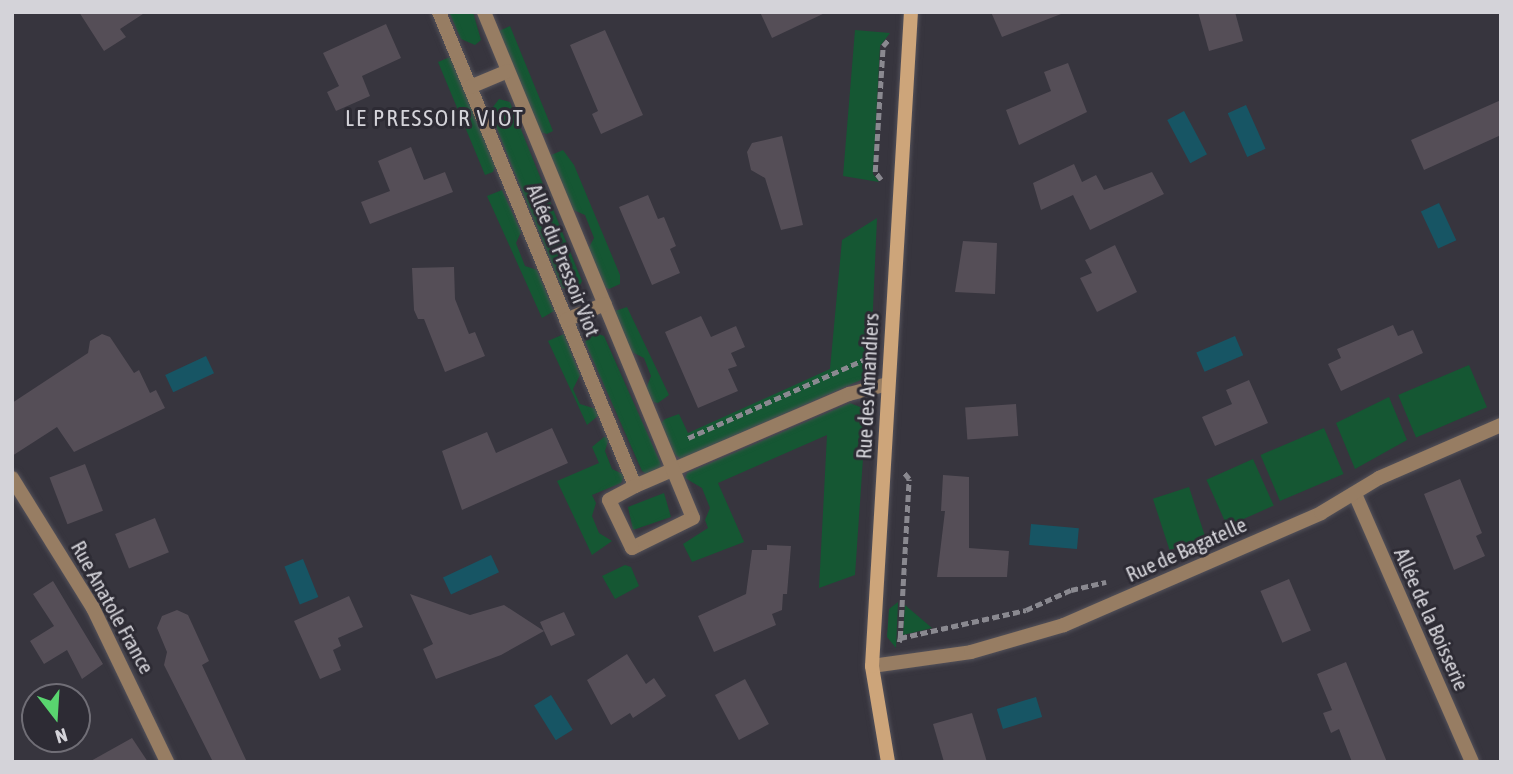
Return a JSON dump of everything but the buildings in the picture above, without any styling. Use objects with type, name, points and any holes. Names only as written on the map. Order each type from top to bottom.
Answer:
[{"type":"street","name":"Allée du Pressoir Viot","points":[[439,12],[635,486],[609,500],[632,548],[693,518],[484,12]]},
{"type":"street","name":"Rue des Amandiers","points":[[888,762],[872,666],[911,12]]},
{"type":"street","points":[[470,87],[508,71]]},
{"type":"street","points":[[566,320],[605,304]]},
{"type":"street","points":[[635,486],[849,394],[888,384]]},
{"type":"street","name":"Rue de Bagatelle","points":[[872,666],[971,652],[1064,625],[1321,513],[1379,478],[1501,425]]},
{"type":"street","name":"Rue Anatole France","points":[[12,478],[93,608],[167,762]]},
{"type":"street","name":"Allée de la Boisserie","points":[[1355,494],[1472,762]]},
{"type":"path","points":[[898,662],[900,638],[1027,610],[1071,590],[1110,582]]},
{"type":"green space","points":[[449,12],[473,12],[481,40],[475,45],[461,39]]},
{"type":"green space","points":[[510,26],[553,131],[547,134],[540,132],[499,31]]},
{"type":"green space","points":[[855,30],[890,33],[880,46],[873,174],[879,182],[843,176]]},
{"type":"green space","points":[[450,57],[496,164],[493,172],[485,175],[438,62]]},
{"type":"green space","points":[[499,99],[510,102],[582,281],[577,291],[562,288],[509,159],[490,111]]},
{"type":"green space","points":[[563,150],[574,165],[620,275],[620,284],[609,289],[602,286],[587,251],[594,238],[585,215],[571,209],[549,156]]},
{"type":"green space","points":[[502,190],[521,232],[516,243],[525,266],[537,270],[554,311],[542,318],[487,196]]},
{"type":"green space","points":[[877,218],[870,376],[681,459],[675,455],[661,423],[665,419],[679,414],[688,433],[830,369],[842,240]]},
{"type":"green space","points":[[627,307],[669,395],[658,403],[653,402],[646,389],[651,376],[644,358],[630,351],[614,316],[615,311]]},
{"type":"green space","points":[[593,332],[604,336],[660,462],[661,468],[648,475],[642,471],[585,342]]},
{"type":"green space","points":[[564,334],[580,375],[573,389],[580,404],[596,409],[599,415],[587,425],[548,341]]},
{"type":"green space","points":[[1469,365],[1487,407],[1416,437],[1398,395]]},
{"type":"green space","points":[[1389,397],[1407,440],[1355,469],[1336,423]]},
{"type":"green space","points":[[850,403],[865,409],[866,415],[855,575],[819,588],[827,435],[718,483],[744,542],[692,562],[683,544],[708,528],[705,520],[710,508],[702,488],[685,478],[687,473]]},
{"type":"green space","points":[[1324,428],[1344,474],[1280,501],[1260,455]]},
{"type":"green space","points":[[604,437],[609,438],[605,451],[612,469],[625,475],[621,483],[592,495],[596,503],[592,516],[599,533],[612,541],[592,555],[557,481],[599,463],[592,447]]},
{"type":"green space","points":[[1253,459],[1274,506],[1227,526],[1206,480]]},
{"type":"green space","points":[[1189,487],[1206,538],[1170,550],[1153,499]]},
{"type":"green space","points":[[664,493],[671,517],[633,530],[628,507]]},
{"type":"green space","points":[[625,565],[631,567],[639,586],[615,599],[602,576]]},
{"type":"green space","points":[[898,602],[896,648],[887,637],[889,609]]},
{"type":"green space","points":[[905,605],[932,628],[903,635]]},
{"type":"water","points":[[1246,105],[1266,149],[1247,157],[1228,113]]},
{"type":"water","points":[[1184,111],[1207,154],[1190,163],[1167,120]]},
{"type":"water","points":[[1439,203],[1456,240],[1438,249],[1421,211]]},
{"type":"water","points":[[1235,336],[1243,355],[1205,372],[1196,352]]},
{"type":"water","points":[[206,356],[214,373],[173,392],[165,375]]},
{"type":"water","points":[[1031,524],[1079,528],[1077,549],[1029,545]]},
{"type":"water","points":[[491,555],[499,572],[451,595],[443,577]]},
{"type":"water","points":[[303,559],[318,597],[300,605],[284,566]]},
{"type":"water","points":[[551,695],[573,730],[556,740],[534,706]]},
{"type":"water","points":[[1036,697],[1042,717],[1003,729],[997,709]]},
{"type":"district","name":"LE PRESSOIR VIOT","points":[[435,118]]}]
